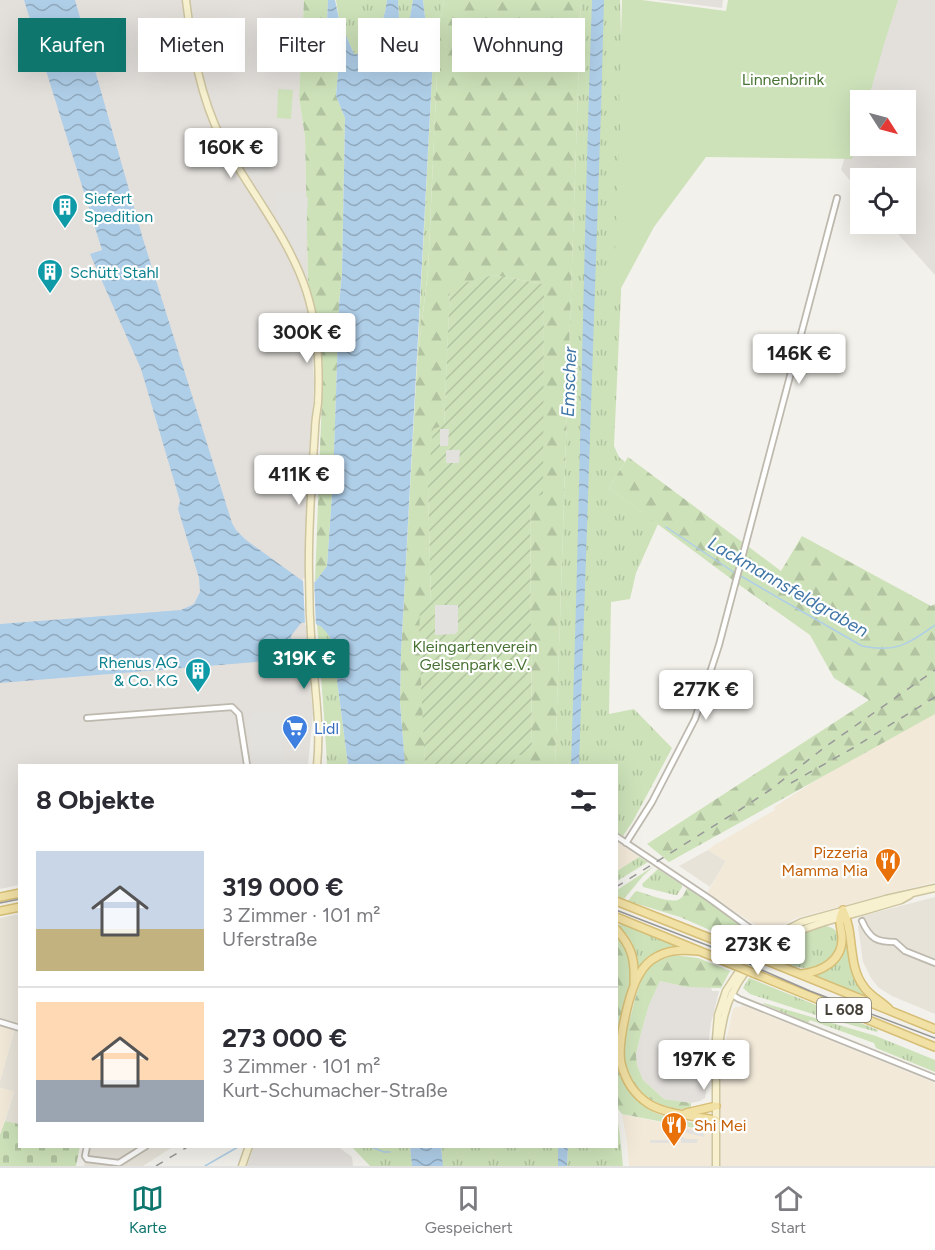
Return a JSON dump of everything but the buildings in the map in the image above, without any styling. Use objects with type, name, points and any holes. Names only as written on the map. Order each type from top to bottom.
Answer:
[{"type":"main road","points":[[186,0],[198,75],[214,123],[234,162],[290,253],[305,288],[314,318],[319,378],[309,540],[309,576],[310,627],[319,723],[317,764]]},
{"type":"main road","points":[[716,1166],[718,1015],[747,959],[755,951],[770,943],[778,934],[802,922],[843,914],[902,895],[935,888]]},
{"type":"main road","points":[[0,897],[18,894]]},
{"type":"main road","name":"L 608","points":[[618,902],[935,1029]]},
{"type":"main road","points":[[0,910],[18,907]]},
{"type":"main road","points":[[797,974],[820,970],[836,957],[842,938],[843,914]]},
{"type":"main road","name":"L 608","points":[[843,914],[855,969],[860,981],[868,993],[893,1012]]},
{"type":"main road","name":"L 608","points":[[618,918],[935,1047]]},
{"type":"main road","name":"L 608","points":[[618,931],[632,953],[634,985]]},
{"type":"main road","name":"L 608","points":[[699,951],[675,951],[659,955],[649,962],[640,974],[634,985],[621,1039],[620,1057],[628,1081],[637,1094],[649,1104],[665,1111],[716,1120]]},
{"type":"main road","name":"L 608","points":[[681,1114],[716,1106]]},
{"type":"main road","points":[[242,1166],[248,1148]]},
{"type":"street","points":[[626,843],[652,802],[695,719],[719,645],[837,198]]},
{"type":"street","points":[[87,718],[232,707],[238,714],[247,764]]},
{"type":"street","points":[[618,837],[770,943]]},
{"type":"street","points":[[862,921],[869,933],[881,942],[896,942],[905,951],[935,963]]},
{"type":"street","points":[[729,993],[738,999],[935,1078]]},
{"type":"street","points":[[0,1022],[18,1027]]},
{"type":"street","points":[[87,1148],[85,1156],[87,1159],[113,1163],[119,1163],[143,1148]]},
{"type":"shaded area","points":[[0,0],[304,0],[303,18],[257,18],[257,72],[300,72],[299,97],[305,137],[308,284],[314,382],[306,550],[308,660],[313,714],[308,764],[18,764],[18,885],[0,889]]},
{"type":"shaded area","points":[[659,0],[723,0],[722,8]]},
{"type":"shaded area","points":[[891,0],[935,0],[935,275],[898,234],[916,234],[916,168],[850,168],[850,180],[841,170],[850,139],[850,156],[916,156],[916,90],[864,90]]},
{"type":"shaded area","points":[[234,151],[266,152],[264,170],[258,176],[248,174]]},
{"type":"shaded area","points":[[276,191],[303,192],[303,197],[308,198],[304,260],[298,258],[295,248],[277,219]]},
{"type":"shaded area","points":[[440,429],[449,429],[448,446],[440,446]]},
{"type":"shaded area","points":[[446,450],[460,450],[459,463],[446,463]]},
{"type":"shaded area","points":[[435,605],[458,605],[458,631],[455,634],[435,635]]},
{"type":"shaded area","points":[[280,711],[285,737],[281,738],[284,763],[302,761],[303,764],[259,764],[259,761],[253,759],[248,719],[252,718],[252,713]]},
{"type":"shaded area","points":[[935,711],[935,882],[796,918],[768,933],[707,893],[726,861],[708,850],[775,810],[774,807],[898,729]]},
{"type":"shaded area","points":[[618,843],[639,857],[618,870]]},
{"type":"shaded area","points":[[708,850],[726,861],[710,887],[679,866]]},
{"type":"shaded area","points":[[935,897],[935,1014],[879,988],[863,962],[858,927],[862,916]]},
{"type":"shaded area","points":[[18,914],[18,1124],[5,1121],[14,1092],[0,1088],[16,1025],[0,1020],[0,918]]},
{"type":"shaded area","points":[[660,981],[687,987],[711,987],[712,991],[719,991],[711,1023],[705,1098],[700,1101],[691,1103],[664,1099],[643,1080],[637,1065],[636,1055],[641,1033],[649,1005]]},
{"type":"shaded area","points":[[742,1005],[935,1083],[935,1166],[629,1166],[622,1114],[663,1123],[720,1131],[720,1084],[724,1051],[733,1009]]},
{"type":"shaded area","points":[[0,1023],[15,1027],[0,1081]]},
{"type":"shaded area","points":[[0,1088],[14,1091],[0,1135]]},
{"type":"shaded area","points":[[665,1124],[703,1132],[704,1137],[667,1128]]},
{"type":"shaded area","points":[[671,1136],[698,1139],[697,1143],[681,1143],[681,1139],[671,1139],[671,1143],[650,1143],[650,1140],[670,1140]]},
{"type":"shaded area","points":[[88,1148],[171,1148],[143,1166],[84,1166]]},
{"type":"shaded area","points":[[253,1148],[340,1148],[352,1157],[353,1166],[247,1166]]},
{"type":"green space","points":[[304,0],[328,0],[327,18],[303,18]]},
{"type":"green space","points":[[336,0],[387,0],[383,18],[358,18],[358,54],[354,54],[346,35],[346,18],[339,18]]},
{"type":"green space","points":[[398,0],[413,0],[409,18],[399,18]]},
{"type":"green space","points":[[423,0],[444,0],[440,23],[440,18],[425,17]]},
{"type":"green space","points":[[444,0],[581,0],[580,18],[452,18],[452,72],[579,72],[555,764],[515,764],[515,755],[532,754],[530,496],[542,495],[544,284],[493,275],[450,288],[444,426],[428,486],[431,603],[420,603],[425,764],[405,764],[400,702],[401,653],[417,364],[428,271],[437,72],[440,72],[440,23]]},
{"type":"green space","points":[[581,0],[620,0],[623,105],[621,294],[614,446],[619,457],[625,462],[609,488],[658,524],[636,573],[630,599],[611,602],[609,714],[634,709],[672,748],[623,836],[618,833],[618,764],[555,764],[579,72],[585,72],[585,18],[580,18]]},
{"type":"green space","name":"Linnenbrink","points":[[622,0],[642,0],[726,11],[728,0],[898,0],[871,90],[850,90],[850,156],[853,156],[852,159],[706,157],[654,227],[613,303]]},
{"type":"green space","points":[[300,72],[338,72],[336,96],[345,118],[342,274],[333,481],[327,566],[315,582],[323,371],[319,325],[308,284],[305,137],[299,97]]},
{"type":"green space","points":[[432,72],[437,72],[428,270],[417,364]]},
{"type":"green space","points":[[278,89],[293,90],[291,119],[277,118]]},
{"type":"green space","name":"Kleingartenverein Gelsenpark e.V.","points":[[493,275],[544,284],[543,495],[530,497],[532,755],[515,755],[515,764],[425,764],[419,642],[420,603],[431,603],[428,486],[433,429],[444,425],[450,287]]},
{"type":"green space","points":[[628,457],[781,571],[802,536],[931,606],[935,604],[935,714],[669,862],[647,844],[869,700],[834,678],[810,635],[609,488]]},
{"type":"green space","points":[[317,624],[324,628],[332,640],[348,764],[327,764]]},
{"type":"green space","points":[[639,857],[648,862],[618,880],[618,870]]},
{"type":"green space","points":[[654,866],[624,899],[618,896],[618,889]]},
{"type":"green space","points":[[658,869],[682,885],[677,895],[643,887],[642,884]]},
{"type":"green space","points":[[687,888],[760,938],[749,947],[680,917],[628,901],[637,891],[674,901],[683,896]]},
{"type":"green space","points":[[620,923],[678,947],[656,954],[639,969],[633,945],[619,926]]},
{"type":"green space","points":[[823,926],[833,928],[838,933],[839,940],[831,956],[816,967],[801,968],[770,955],[791,939]]},
{"type":"green space","points":[[845,927],[852,974],[862,991],[873,1000],[811,976],[828,969],[839,959],[845,945]]},
{"type":"green space","points":[[618,937],[625,947],[629,960],[627,999],[618,1034]]},
{"type":"green space","points":[[673,955],[698,958],[730,971],[721,988],[687,987],[660,981],[649,1005],[641,1033],[636,1055],[643,1080],[664,1099],[691,1103],[691,1109],[665,1106],[644,1094],[629,1074],[625,1061],[626,1034],[641,980],[652,965]]},
{"type":"green space","points":[[749,978],[878,1030],[877,1032],[822,1017],[750,994],[743,988]]},
{"type":"green space","points":[[764,1003],[876,1036],[935,1060],[935,1072],[876,1048],[874,1043],[810,1020],[808,1023]]},
{"type":"green space","points":[[618,1064],[625,1085],[643,1105],[663,1116],[699,1124],[699,1129],[622,1114],[618,1109]]},
{"type":"green space","points":[[5,1121],[18,1124],[18,1148],[80,1148],[76,1166],[0,1166],[0,1135]]},
{"type":"green space","points":[[618,1123],[623,1166],[567,1166],[568,1148],[618,1148]]},
{"type":"green space","points":[[353,1148],[410,1148],[412,1166],[370,1166]]},
{"type":"green space","points":[[441,1148],[558,1148],[558,1166],[443,1166]]},
{"type":"water","points":[[24,0],[75,0],[80,18],[30,18]]},
{"type":"water","points":[[328,0],[335,0],[339,18],[327,18]]},
{"type":"water","points":[[387,0],[398,0],[399,18],[383,18]]},
{"type":"water","points":[[413,0],[423,0],[425,17],[409,18]]},
{"type":"water","points":[[592,0],[604,0],[579,764],[571,764],[577,574]]},
{"type":"water","points":[[346,35],[354,54],[358,54],[358,72],[432,72],[401,653],[400,702],[405,764],[348,764],[332,641],[323,628],[312,623],[301,623],[291,636],[292,659],[0,683],[0,624],[181,610],[194,604],[200,592],[199,578],[178,509],[180,501],[141,369],[90,254],[102,250],[46,72],[95,72],[143,239],[232,523],[246,540],[304,582],[315,582],[327,566],[333,481],[342,274],[345,118],[336,96],[338,72],[346,72]]},
{"type":"water","points":[[410,1148],[441,1148],[443,1166],[412,1166]]},
{"type":"water","points":[[558,1148],[568,1148],[567,1166],[558,1166]]},
{"type":"pier","points":[[303,578],[314,578],[316,627],[305,625]]},
{"type":"waterway","name":"Lackmannsfeldgraben","points":[[666,527],[735,573]]},
{"type":"waterway","name":"Lackmannsfeldgraben","points":[[739,575],[862,646],[884,648],[901,645],[935,625]]},
{"type":"waterway","points":[[205,1166],[236,1148]]},
{"type":"waterway","points":[[374,1148],[390,1152]]},
{"type":"tram line","points":[[0,903],[18,899]]},
{"type":"tram line","points":[[618,911],[735,956],[810,991],[935,1038]]},
{"type":"railway","points":[[618,886],[770,790],[825,747],[935,670]]},
{"type":"railway","points":[[791,783],[935,697]]},
{"type":"railway","points":[[156,1166],[186,1148]]},
{"type":"place","name":"Siefert Spedition","points":[[65,230]]},
{"type":"place","name":"Schütt Stahl","points":[[50,295]]},
{"type":"place","name":"Rhenus AG & Co. KG","points":[[198,694]]},
{"type":"place","name":"Lidl","points":[[295,751]]},
{"type":"place","name":"Pizzeria Mamma Mia","points":[[888,884]]},
{"type":"place","name":"Shi Mei","points":[[674,1148]]},
{"type":"water label","name":"Emscher","points":[[569,382]]}]
